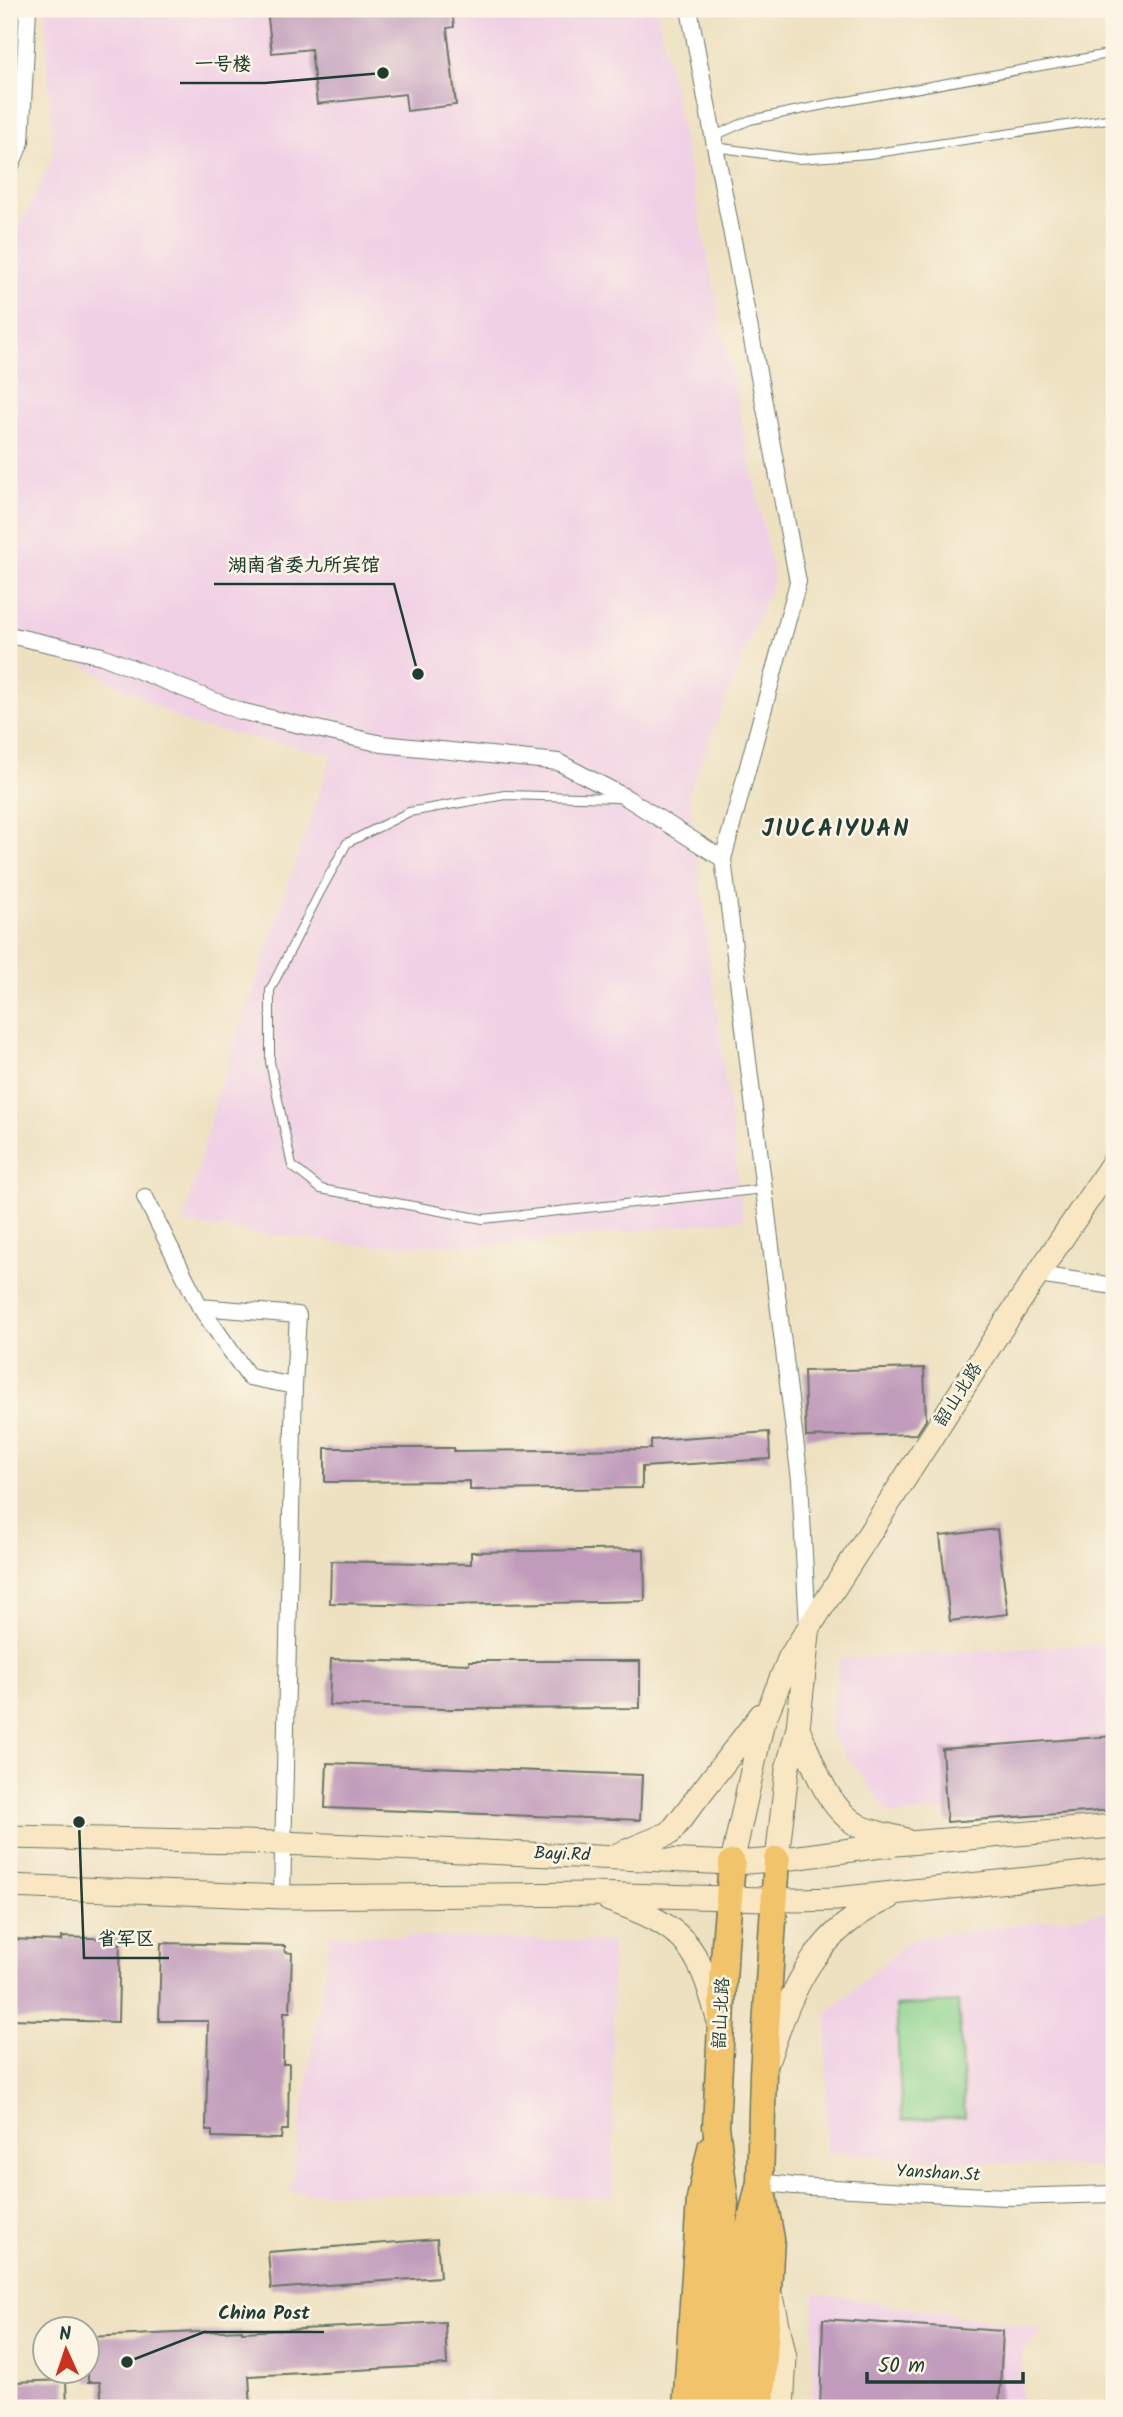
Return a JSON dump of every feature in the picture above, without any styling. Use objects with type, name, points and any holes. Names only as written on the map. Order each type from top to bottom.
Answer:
[{"type":"main road","name":"韶山北路","points":[[712,2408],[724,2202],[716,2126],[729,1898],[732,1863],[762,1724],[790,1657],[1114,1161]]},
{"type":"main road","name":"韶山北路","points":[[737,2408],[747,2236],[760,2182],[763,2073],[777,1860],[787,1770],[798,1728],[808,1631]]},
{"type":"main road","points":[[612,1857],[670,1833],[772,1702]]},
{"type":"main road","points":[[798,1728],[828,1794],[842,1812],[861,1827],[913,1842]]},
{"type":"main road","name":"Bayi.Rd","points":[[9,1837],[282,1843],[732,1863],[777,1860],[913,1842],[1114,1826]]},
{"type":"main road","points":[[9,1886],[282,1897],[590,1894],[835,1899],[1114,1870]]},
{"type":"main road","points":[[763,2073],[791,1997],[811,1959],[846,1922],[888,1899],[914,1891]]},
{"type":"main road","points":[[590,1894],[659,1920],[676,1931],[690,1946],[706,1979],[721,2030]]},
{"type":"main road","points":[[687,2408],[700,2199],[716,2126]]},
{"type":"main road","points":[[760,2182],[771,2239],[761,2408]]},
{"type":"main road","points":[[769,2281],[785,2358],[782,2408]]},
{"type":"main road","points":[[676,2408],[689,2375]]},
{"type":"street","points":[[9,170],[21,142],[28,9]]},
{"type":"street","points":[[690,9],[798,582],[723,859],[800,1480],[808,1631]]},
{"type":"street","points":[[9,635],[102,656],[240,711],[382,744],[558,762],[627,798],[723,859]]},
{"type":"street","points":[[145,1197],[200,1307],[248,1377],[294,1386]]},
{"type":"street","points":[[1038,1275],[1114,1286]]},
{"type":"street","points":[[200,1307],[298,1315],[282,1897]]},
{"type":"street","name":"Yanshan.St","points":[[760,2182],[1005,2197],[1114,2194]]},
{"type":"lane","points":[[715,142],[750,121],[1114,53]]},
{"type":"lane","points":[[715,142],[799,159],[869,153],[1114,118]]},
{"type":"lane","points":[[627,798],[505,795],[410,812],[347,843],[270,990],[270,1062],[292,1166],[321,1189],[484,1219],[764,1189]]},
{"type":"shaded area","points":[[45,9],[657,9],[774,578],[689,792],[743,1219],[506,1245],[359,1245],[183,1224],[216,1099],[332,754],[190,725],[9,623],[9,248],[53,158]]},
{"type":"shaded area","points":[[1114,1643],[1114,1797],[891,1815],[829,1733],[839,1659]]},
{"type":"shaded area","points":[[1114,1911],[1114,2169],[826,2153],[827,2013],[911,1939]]},
{"type":"shaded area","points":[[330,1934],[612,1942],[614,2198],[290,2192]]},
{"type":"shaded area","points":[[814,2293],[1044,2329],[1022,2352],[1021,2408],[812,2408]]},
{"type":"green space","points":[[958,2002],[965,2117],[902,2120],[896,2006]]},
{"type":"building","points":[[267,9],[452,9],[454,27],[447,28],[456,105],[407,111],[405,94],[317,104],[311,49],[272,53]]},
{"type":"building","points":[[924,1368],[926,1420],[917,1434],[806,1437],[804,1371]]},
{"type":"building","points":[[769,1432],[770,1459],[642,1467],[642,1488],[470,1490],[470,1481],[325,1482],[325,1448],[454,1448],[454,1451],[651,1449],[651,1440]]},
{"type":"building","points":[[997,1529],[1008,1614],[950,1621],[940,1536]]},
{"type":"building","points":[[644,1549],[645,1601],[444,1605],[330,1603],[331,1561],[471,1564],[471,1552]]},
{"type":"building","points":[[331,1659],[469,1664],[469,1661],[640,1661],[640,1708],[445,1709],[329,1705]]},
{"type":"building","points":[[1114,1736],[1114,1810],[947,1822],[942,1749]]},
{"type":"building","points":[[327,1763],[642,1775],[640,1820],[325,1808]]},
{"type":"building","points":[[61,1937],[120,1939],[118,2022],[9,2019],[9,1939],[61,1941]]},
{"type":"building","points":[[161,1943],[285,1946],[285,1952],[292,1953],[290,2012],[284,2012],[283,2064],[289,2064],[288,2130],[282,2130],[281,2139],[212,2137],[212,2131],[206,2131],[208,2021],[159,2021]]},
{"type":"building","points":[[437,2239],[440,2277],[271,2289],[268,2252]]},
{"type":"building","points":[[823,2319],[1003,2331],[999,2408],[820,2408]]},
{"type":"building","points":[[445,2322],[447,2365],[249,2376],[251,2408],[102,2408],[102,2336]]},
{"type":"building","points":[[32,2381],[32,2386],[66,2386],[67,2408],[15,2408],[14,2382]]},
{"type":"place","name":"一号楼","points":[[383,73]]},
{"type":"place","name":"湖南省委九所宾馆","points":[[418,674]]},
{"type":"place","name":"省军区","points":[[79,1822]]},
{"type":"place","name":"China Post","points":[[127,2362]]},
{"type":"district","name":"JIUCAIYUAN","points":[[836,829]]}]
